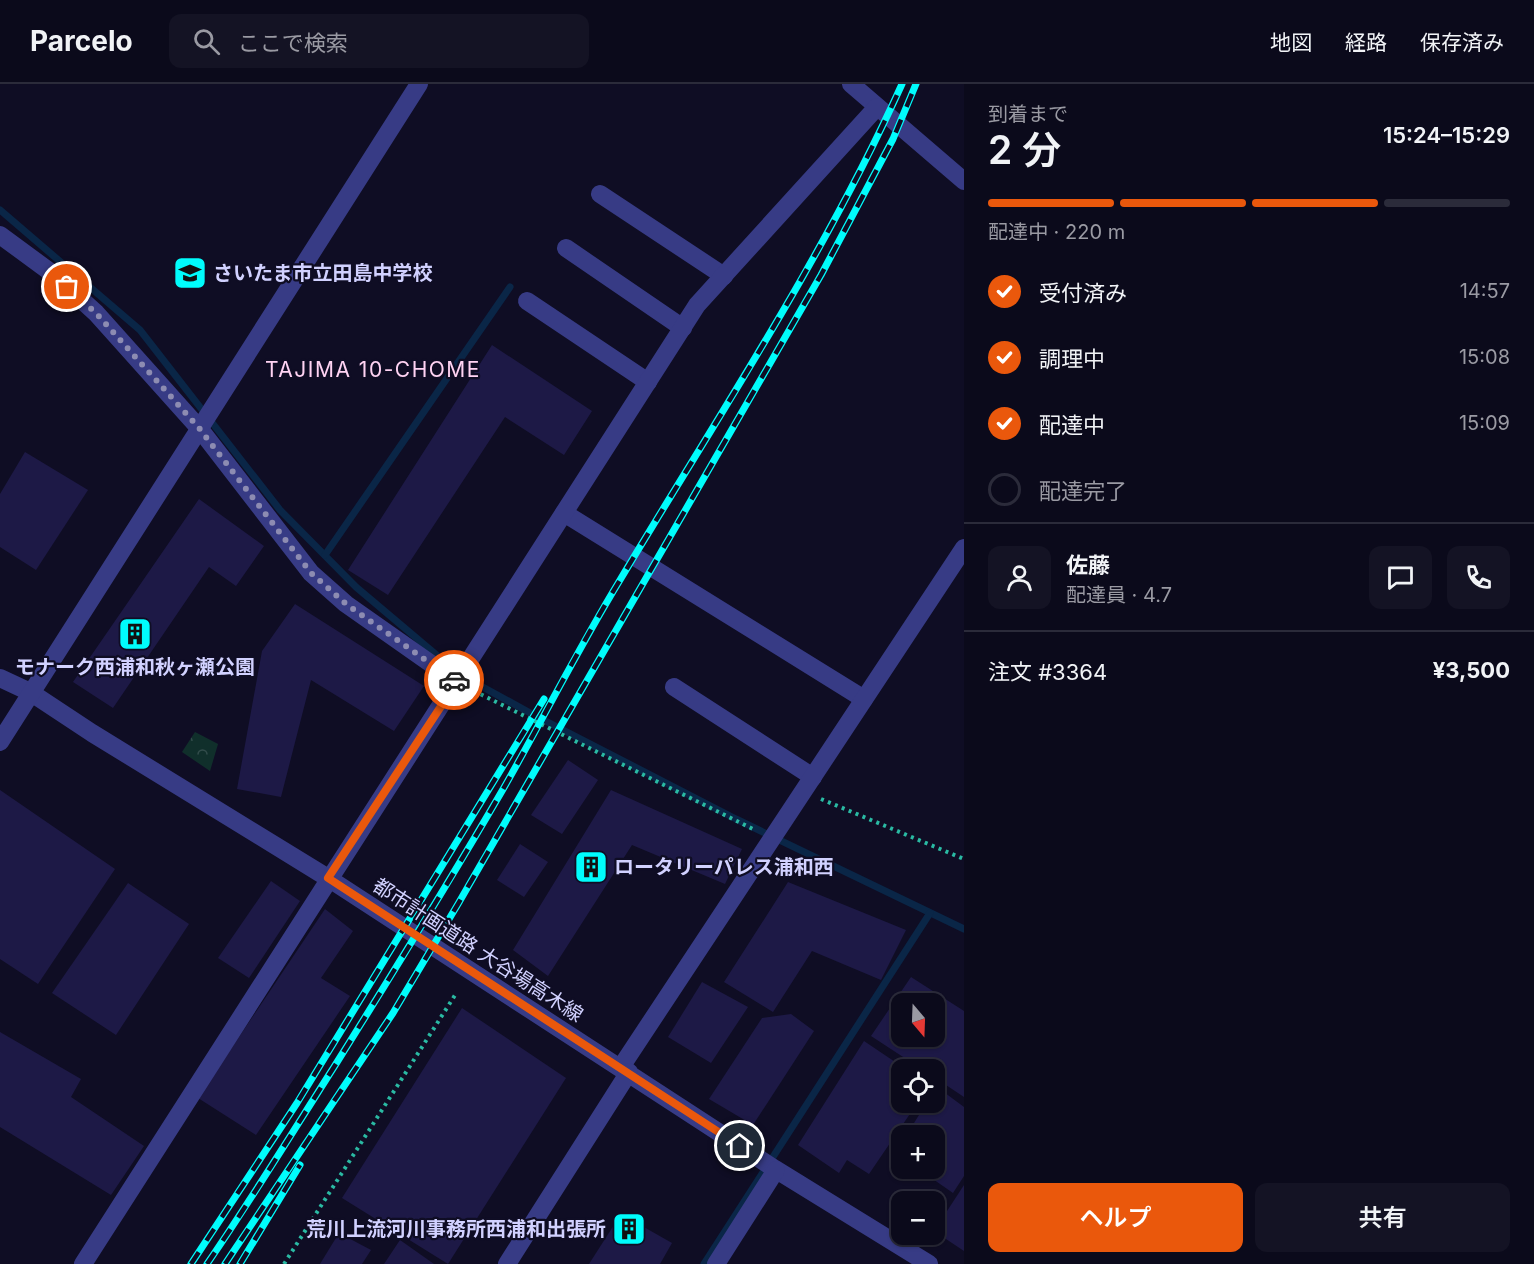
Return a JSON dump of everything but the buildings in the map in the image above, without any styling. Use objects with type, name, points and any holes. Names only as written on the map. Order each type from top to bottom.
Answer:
[{"type":"street","points":[[0,742],[419,84]]},
{"type":"street","points":[[851,84],[964,181]]},
{"type":"street","points":[[83,1264],[697,305],[877,107]]},
{"type":"street","points":[[600,194],[724,276]]},
{"type":"street","points":[[0,235],[53,274],[96,313],[199,428],[311,573],[346,604],[457,682]]},
{"type":"street","points":[[566,248],[683,328]]},
{"type":"street","points":[[526,301],[648,382]]},
{"type":"street","points":[[564,513],[864,699]]},
{"type":"street","points":[[507,1264],[625,1070],[772,839],[964,548]]},
{"type":"street","name":"都市計画道路 大谷場高木線","points":[[1,678],[30,692],[92,733],[328,878],[775,1169],[929,1264]]},
{"type":"street","points":[[674,687],[808,784]]},
{"type":"street","points":[[716,1264],[775,1169]]},
{"type":"path","points":[[457,682],[772,839]]},
{"type":"path","points":[[808,784],[964,858]]},
{"type":"path","points":[[284,1264],[457,993]]},
{"type":"green space","points":[[195,732],[218,744],[210,771],[182,752]]},
{"type":"waterway","points":[[0,210],[140,330],[280,510],[356,587],[459,674],[736,819],[964,929]]},
{"type":"waterway","points":[[325,555],[510,287]]},
{"type":"waterway","points":[[704,1264],[930,913]]},
{"type":"railway","points":[[207,1264],[334,1067],[482,826],[605,606],[804,275],[871,149],[902,84]]},
{"type":"railway","points":[[225,1264],[393,1013],[458,904],[821,275],[893,139],[916,84]]},
{"type":"railway","points":[[191,1264],[297,1103],[544,699]]},
{"type":"railway","points":[[240,1264],[300,1165]]},
{"type":"way so far","points":[[67,287],[96,313],[199,428],[311,573],[346,604],[454,680]]},
{"type":"place","name":"さいたま市立田島中学校","points":[[190,273]]},
{"type":"place","name":"モナーク西浦和秋ヶ瀬公園","points":[[135,634]]},
{"type":"place","name":"ロータリーパレス浦和西","points":[[591,867]]},
{"type":"place","name":"荒川上流河川事務所西浦和出張所","points":[[629,1229]]},
{"type":"district","name":"TAJIMA 10-CHOME","points":[[373,370]]},
{"type":"route","points":[[454,680],[457,682],[328,878],[740,1146]]}]
